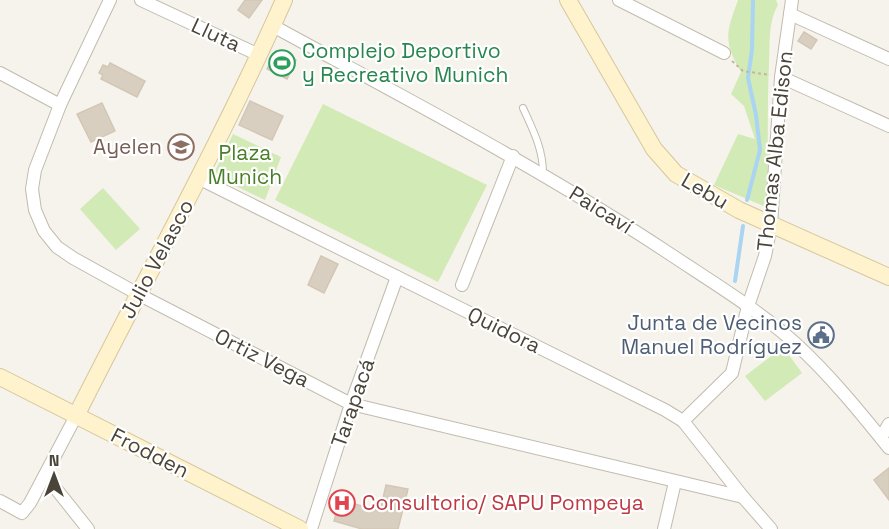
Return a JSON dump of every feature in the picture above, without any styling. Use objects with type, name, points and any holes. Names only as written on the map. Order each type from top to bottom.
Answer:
[{"type":"street","name":"Ortiz Vega","points":[[110,0],[60,105],[35,170],[32,189],[35,210],[44,231],[57,247],[138,294],[351,404],[743,497]]},
{"type":"street","name":"Lluta","points":[[141,0],[259,55]]},
{"type":"street","name":"Julio Velasco","points":[[0,501],[22,513],[30,503],[200,179],[284,0]]},
{"type":"street","name":"Lebu","points":[[568,0],[654,149],[676,174],[739,210],[889,277]]},
{"type":"street","points":[[619,0],[724,53]]},
{"type":"street","name":"Thomas Alba Edison","points":[[683,421],[732,373],[748,306],[765,256],[771,225],[782,77],[792,0]]},
{"type":"street","points":[[790,14],[889,59]]},
{"type":"street","name":"Paicaví","points":[[273,26],[543,173],[748,306],[796,344],[885,443]]},
{"type":"street","points":[[0,73],[60,105]]},
{"type":"street","points":[[782,77],[889,126]]},
{"type":"street","points":[[462,285],[513,156]]},
{"type":"street","name":"Quidora","points":[[200,179],[683,421],[771,529]]},
{"type":"street","name":"Tarapacá","points":[[311,529],[351,404],[397,277]]},
{"type":"street","name":"Frodden","points":[[0,376],[300,529]]},
{"type":"street","points":[[885,443],[889,424]]},
{"type":"street","points":[[45,475],[88,529]]},
{"type":"street","points":[[664,529],[675,482]]},
{"type":"lane","points":[[523,108],[540,144],[543,173]]},
{"type":"path","points":[[724,53],[743,71],[782,77]]},
{"type":"green space","points":[[738,0],[776,0],[778,5],[771,26],[770,41],[768,208],[714,185],[738,134],[755,139],[744,106],[731,94],[741,72],[731,52],[728,37]]},
{"type":"green space","points":[[323,104],[487,185],[438,282],[275,200]]},
{"type":"green space","name":"Plaza Munich","points":[[233,134],[281,157],[265,200],[213,175]]},
{"type":"green space","points":[[103,188],[140,229],[116,250],[80,209]]},
{"type":"green space","points":[[783,347],[802,373],[765,401],[745,376]]},
{"type":"building","points":[[245,0],[262,0],[249,18],[238,10]]},
{"type":"building","points":[[804,32],[817,40],[811,49],[798,41]]},
{"type":"building","points":[[276,51],[296,60],[287,79],[267,69]]},
{"type":"building","points":[[110,63],[145,81],[137,97],[101,79],[103,75],[99,73],[103,65],[108,67]]},
{"type":"building","points":[[250,101],[283,116],[272,140],[239,125]]},
{"type":"building","points":[[102,103],[115,131],[91,142],[77,114]]},
{"type":"building","points":[[321,256],[338,264],[324,293],[308,285]]},
{"type":"building","points":[[889,468],[889,500],[874,480]]},
{"type":"building","name":"Consultorio/ SAPU Pompeya","points":[[386,485],[408,489],[398,529],[362,529],[334,521],[340,500],[380,511]]},
{"type":"waterway","points":[[747,200],[760,150],[756,115],[748,78],[752,50],[753,0]]},
{"type":"waterway","points":[[735,281],[743,226]]},
{"type":"place","name":"Complejo Deportivo y Recreativo Munich","points":[[282,63]]},
{"type":"place","name":"Ayelen","points":[[181,147]]},
{"type":"place","name":"Junta de Vecinos Manuel Rodríguez","points":[[821,335]]},
{"type":"place","name":"Consultorio/ SAPU Pompeya","points":[[342,503]]}]
